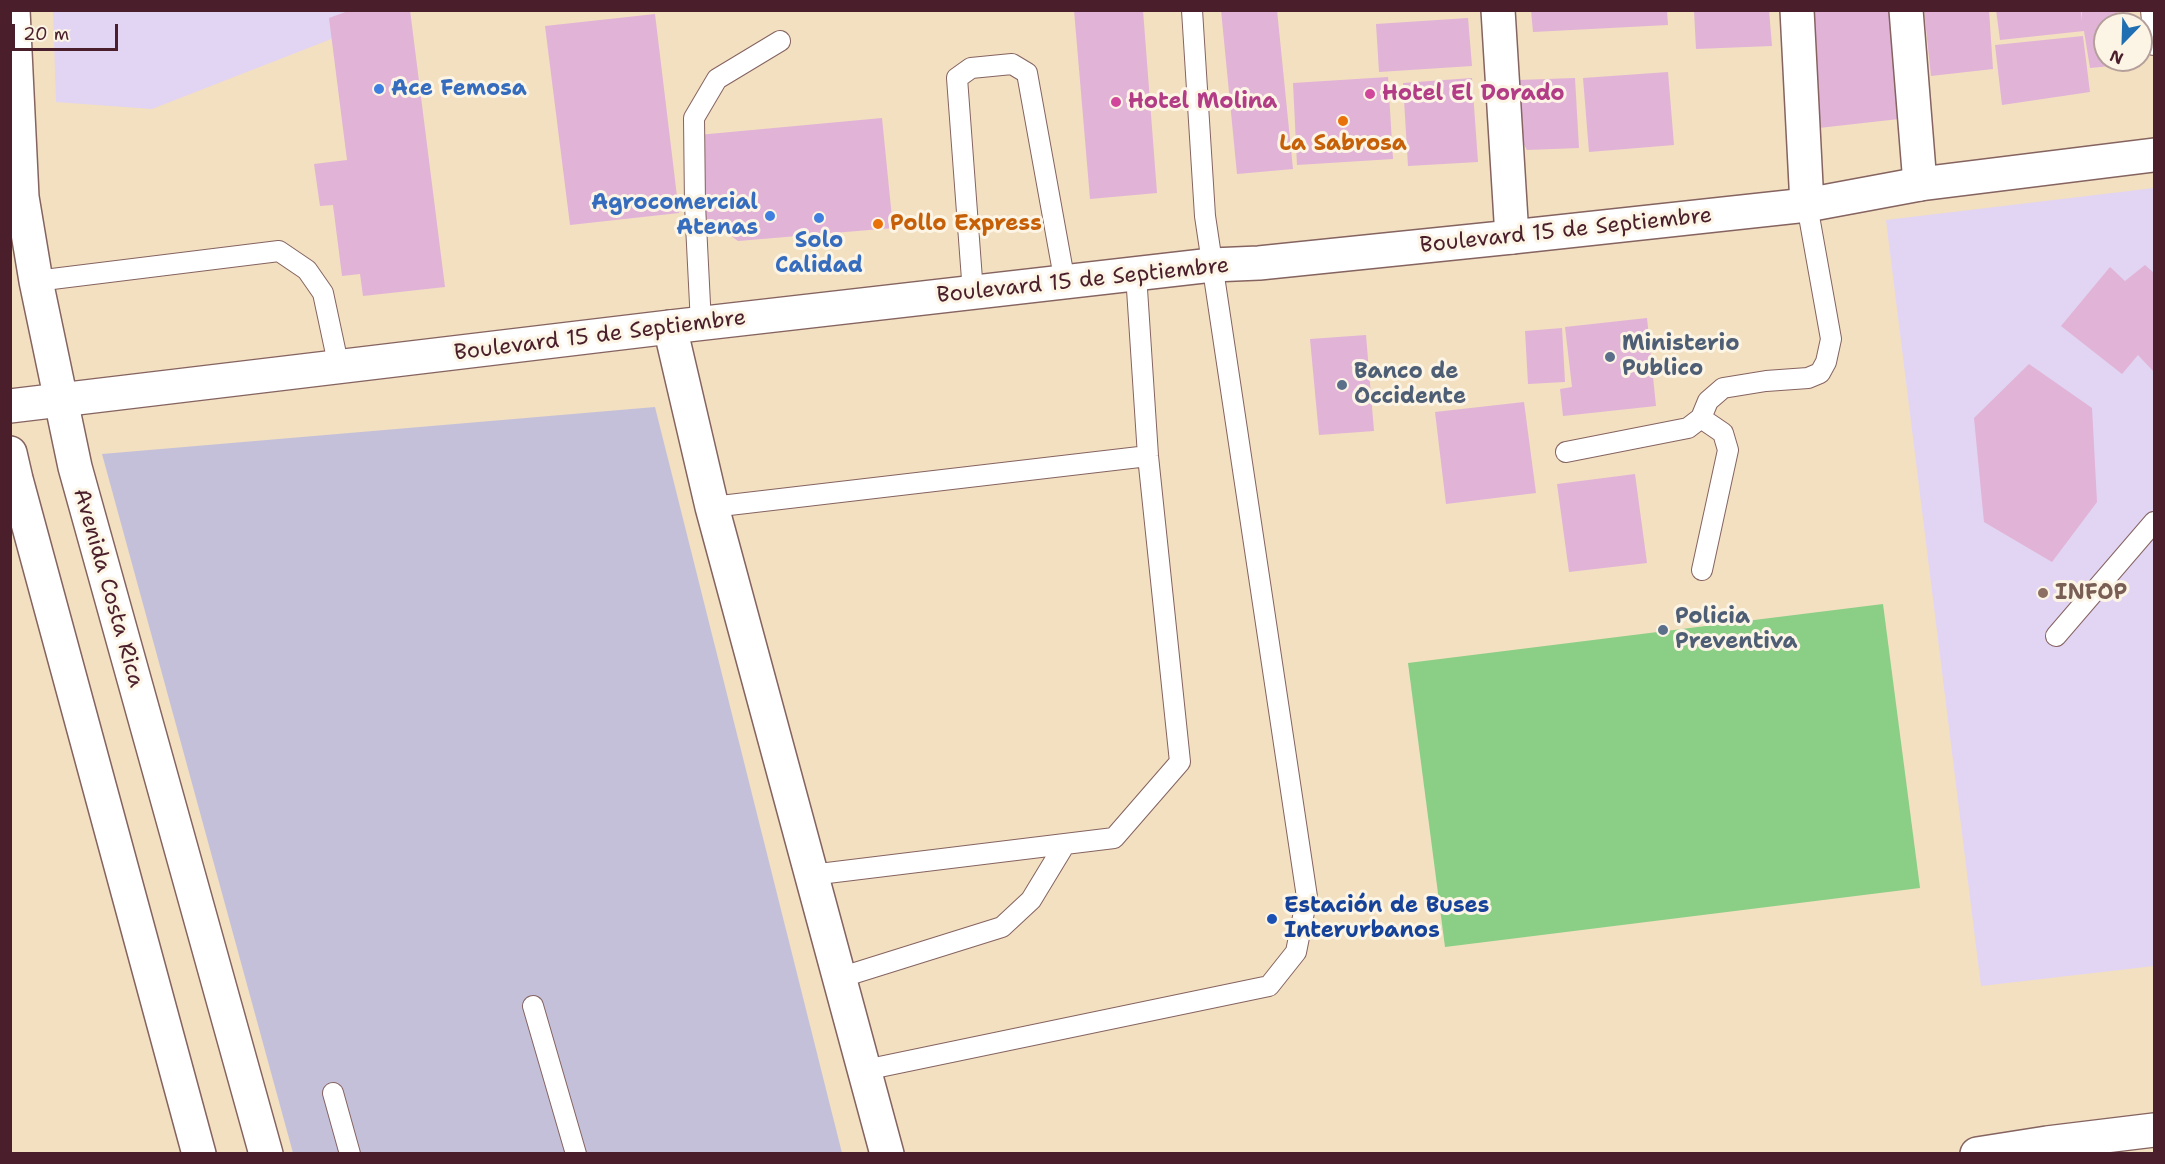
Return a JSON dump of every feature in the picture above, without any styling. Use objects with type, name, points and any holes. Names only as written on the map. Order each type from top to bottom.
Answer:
[{"type":"street","name":"Avenida Costa Rica","points":[[13,10],[22,197],[36,281],[75,467],[266,1154]]},
{"type":"street","points":[[1498,10],[1512,237]]},
{"type":"street","points":[[1797,10],[1807,205]]},
{"type":"street","points":[[1906,10],[1920,184]]},
{"type":"street","name":"Boulevard 15 de Septiembre","points":[[10,406],[1212,265],[1259,263],[1807,205],[1920,184],[2154,155]]},
{"type":"street","points":[[686,325],[712,507],[887,1154]]},
{"type":"street","points":[[10,453],[199,1154]]},
{"type":"street","points":[[1977,1154],[2048,1148],[2154,1130]]},
{"type":"lane","points":[[865,1070],[1269,986],[1296,952],[1306,897],[1212,265],[1206,216],[1192,10]]},
{"type":"lane","points":[[2151,10],[2154,45]]},
{"type":"lane","points":[[686,325],[695,205],[694,118],[717,79],[780,41]]},
{"type":"lane","points":[[973,293],[957,78],[971,68],[1012,64],[1027,73],[1065,283]]},
{"type":"lane","points":[[1566,452],[1688,428],[1701,417],[1708,401],[1723,388],[1766,381],[1808,378],[1820,373],[1826,362],[1831,339],[1807,205]]},
{"type":"lane","points":[[36,281],[279,251],[307,270],[323,293],[339,368]]},
{"type":"lane","points":[[811,875],[1114,838],[1180,762],[1148,456],[1136,274]]},
{"type":"lane","points":[[1701,417],[1723,433],[1728,450],[1702,570]]},
{"type":"lane","points":[[712,507],[1148,456]]},
{"type":"lane","points":[[2056,636],[2154,522]]},
{"type":"lane","points":[[839,978],[1002,927],[1031,900],[1065,844]]},
{"type":"lane","points":[[533,1006],[576,1154]]},
{"type":"lane","points":[[333,1093],[350,1154]]},
{"type":"shaded area","points":[[53,11],[403,11],[152,109],[56,102]]},
{"type":"shaded area","name":"INFOP","points":[[2154,188],[2154,966],[1981,986],[1886,220]]},
{"type":"shaded area","points":[[655,407],[842,1153],[293,1153],[102,454]]},
{"type":"green space","points":[[1883,604],[1920,888],[1445,947],[1408,663]]},
{"type":"building","name":"Ace Femosa","points":[[351,10],[410,10],[445,287],[363,296],[360,274],[342,276],[333,205],[320,206],[314,164],[347,160],[329,18]]},
{"type":"building","name":"Hotel Molina","points":[[1074,10],[1143,10],[1157,193],[1090,199]]},
{"type":"building","name":"Hotel Molina","points":[[1221,10],[1277,10],[1293,169],[1237,174]]},
{"type":"building","points":[[1531,10],[1667,10],[1668,25],[1533,32]]},
{"type":"building","points":[[1694,10],[1769,10],[1772,46],[1696,49]]},
{"type":"building","points":[[1801,10],[1892,10],[1899,119],[1810,129]]},
{"type":"building","points":[[1924,10],[1989,10],[1993,69],[1931,76]]},
{"type":"building","points":[[1996,10],[2081,10],[2082,21],[2082,10],[2117,10],[2117,12],[2093,12],[2093,68],[2090,68],[2084,31],[2000,40]]},
{"type":"building","points":[[655,14],[679,213],[570,225],[545,26]]},
{"type":"building","points":[[1468,18],[1472,66],[1379,72],[1376,24]]},
{"type":"building","points":[[2083,36],[2090,92],[2002,105],[1995,45]]},
{"type":"building","points":[[1668,72],[1674,145],[1589,152],[1583,78]]},
{"type":"building","name":"La Sabrosa","points":[[1388,77],[1393,159],[1297,165],[1293,83]]},
{"type":"building","points":[[1472,78],[1478,162],[1408,166],[1403,83]]},
{"type":"building","points":[[1575,78],[1579,148],[1527,150],[1521,139],[1518,80]]},
{"type":"building","points":[[882,118],[893,228],[738,241],[706,218],[698,135]]},
{"type":"building","points":[[2145,265],[2154,273],[2154,372],[2138,355],[2122,374],[2061,326],[2110,267],[2125,281]]},
{"type":"building","name":"Ministerio Publico","points":[[1647,318],[1656,406],[1563,416],[1560,389],[1572,387],[1565,327]]},
{"type":"building","points":[[1562,328],[1565,382],[1528,384],[1525,331]]},
{"type":"building","name":"Banco de Occidente","points":[[1366,335],[1374,431],[1319,435],[1310,339]]},
{"type":"building","points":[[2029,364],[2092,408],[2097,502],[2052,562],[1984,522],[1974,418]]},
{"type":"building","points":[[1524,402],[1536,493],[1446,504],[1435,412]]},
{"type":"building","points":[[1635,474],[1647,563],[1569,572],[1557,484]]},
{"type":"place","name":"Ace Femosa","points":[[379,89]]},
{"type":"place","name":"Hotel El Dorado","points":[[1370,94]]},
{"type":"place","name":"Hotel Molina","points":[[1116,102]]},
{"type":"place","name":"La Sabrosa","points":[[1343,121]]},
{"type":"place","name":"Agrocomercial Atenas","points":[[770,216]]},
{"type":"place","name":"Solo Calidad","points":[[819,218]]},
{"type":"place","name":"Pollo Express","points":[[878,224]]},
{"type":"place","name":"Ministerio Publico","points":[[1610,357]]},
{"type":"place","name":"Banco de Occidente","points":[[1342,385]]},
{"type":"place","name":"INFOP","points":[[2043,593]]},
{"type":"place","name":"Policia Preventiva","points":[[1663,630]]},
{"type":"place","name":"Estación de Buses Interurbanos","points":[[1272,919]]}]
